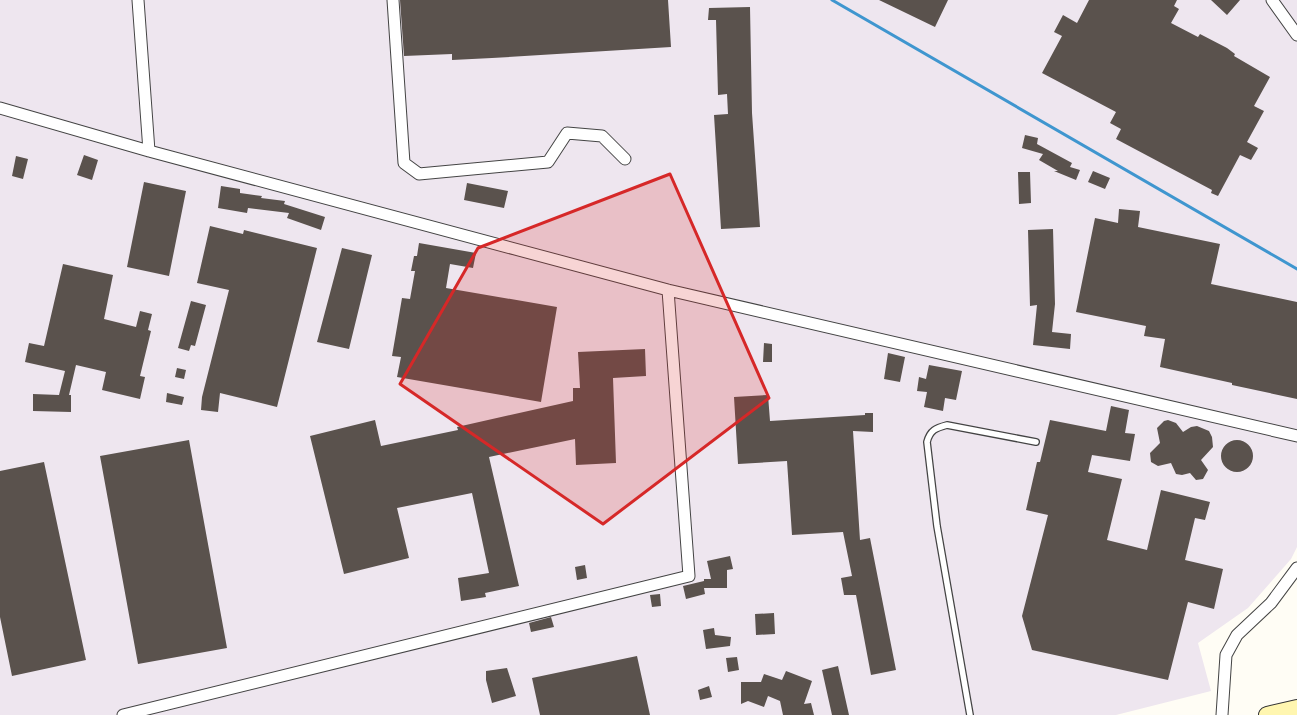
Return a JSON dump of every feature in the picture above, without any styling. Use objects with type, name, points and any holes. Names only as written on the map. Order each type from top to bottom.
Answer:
[{"type":"main road","points":[[1267,715],[1297,708]]},
{"type":"street","points":[[138,0],[149,151]]},
{"type":"street","points":[[393,0],[404,163],[419,174],[548,162],[567,134],[602,136],[625,159]]},
{"type":"street","points":[[1272,0],[1297,35]]},
{"type":"street","points":[[0,108],[149,151],[668,290],[1297,436]]},
{"type":"street","points":[[123,715],[689,576],[668,290]]},
{"type":"street","points":[[1222,715],[1226,655],[1237,635],[1271,603],[1297,568]]},
{"type":"lane","points":[[970,715],[937,526],[927,442],[929,434],[936,428],[947,425],[1036,442]]},
{"type":"highlighted area","points":[[670,174],[769,398],[603,524],[400,384],[478,248]]},
{"type":"shaded area","points":[[0,0],[1297,0],[1297,547],[1291,559],[1248,608],[1198,643],[1211,691],[1116,715],[0,715]]},
{"type":"building","points":[[400,0],[668,0],[671,47],[452,60],[452,54],[404,56]]},
{"type":"building","points":[[879,0],[948,0],[935,27]]},
{"type":"building","points":[[1089,0],[1177,0],[1174,6],[1179,9],[1171,23],[1198,37],[1200,34],[1227,48],[1235,54],[1234,56],[1270,77],[1254,106],[1264,111],[1247,142],[1258,148],[1251,160],[1240,155],[1218,196],[1211,193],[1212,190],[1116,139],[1121,129],[1110,123],[1116,112],[1042,73],[1062,36],[1054,32],[1063,15],[1077,23]]},
{"type":"building","points":[[1211,0],[1240,0],[1227,15]]},
{"type":"building","points":[[750,7],[752,113],[760,227],[721,229],[714,115],[728,114],[727,94],[718,95],[716,20],[708,20],[709,8]]},
{"type":"building","points":[[1025,135],[1038,138],[1037,144],[1072,163],[1070,167],[1080,170],[1076,180],[1054,171],[1058,171],[1039,160],[1043,154],[1022,148]]},
{"type":"building","points":[[84,155],[98,160],[92,180],[77,175]]},
{"type":"building","points":[[16,156],[28,159],[23,179],[12,176]]},
{"type":"building","points":[[1093,171],[1110,178],[1105,189],[1088,182]]},
{"type":"building","points":[[1018,172],[1030,172],[1031,203],[1019,204]]},
{"type":"building","points":[[144,182],[186,191],[169,276],[127,267]]},
{"type":"building","points":[[467,183],[508,191],[504,208],[464,200]]},
{"type":"building","points":[[221,186],[240,189],[240,193],[262,196],[261,198],[285,201],[284,204],[325,217],[321,230],[287,218],[289,213],[248,208],[247,213],[218,208]]},
{"type":"building","points":[[1119,209],[1140,211],[1138,227],[1220,244],[1211,284],[1297,302],[1297,399],[1160,367],[1165,339],[1144,336],[1146,326],[1076,312],[1095,218],[1118,223]]},
{"type":"building","points":[[210,226],[243,234],[244,230],[317,248],[277,407],[220,393],[218,412],[201,410],[202,397],[229,290],[197,283]]},
{"type":"building","points":[[1053,229],[1055,304],[1052,332],[1071,334],[1070,349],[1033,345],[1037,305],[1030,306],[1028,230]]},
{"type":"building","points":[[419,243],[476,253],[473,268],[450,264],[446,288],[557,307],[541,402],[397,377],[401,357],[392,356],[402,298],[410,299],[415,271],[411,271],[414,256],[417,256]]},
{"type":"building","points":[[342,248],[372,255],[349,349],[317,342]]},
{"type":"building","points":[[63,264],[113,275],[104,319],[136,327],[140,311],[152,314],[148,330],[151,331],[140,376],[145,377],[140,399],[102,390],[106,372],[76,365],[69,395],[71,395],[71,412],[33,411],[33,394],[59,395],[65,371],[25,362],[29,343],[44,346]]},
{"type":"building","points":[[191,301],[206,305],[195,346],[191,345],[189,351],[178,348]]},
{"type":"building","points":[[764,343],[772,344],[772,362],[763,362]]},
{"type":"building","points":[[645,349],[646,376],[613,378],[616,463],[576,465],[575,439],[489,457],[519,586],[485,593],[486,597],[461,601],[458,578],[489,573],[472,493],[397,508],[409,558],[344,574],[310,436],[375,420],[381,446],[458,430],[457,427],[573,401],[573,388],[580,388],[578,352]]},
{"type":"building","points":[[888,353],[905,357],[900,382],[884,379]]},
{"type":"building","points":[[929,365],[962,371],[956,400],[945,398],[943,411],[924,407],[927,392],[917,391],[919,377],[926,379]]},
{"type":"building","points":[[177,368],[186,370],[184,379],[175,377]]},
{"type":"building","points":[[167,393],[184,397],[182,405],[166,402]]},
{"type":"building","points":[[768,395],[770,421],[865,415],[865,413],[873,413],[873,432],[853,431],[860,540],[870,538],[896,670],[871,675],[856,595],[844,595],[841,578],[852,576],[843,532],[792,535],[787,461],[738,464],[734,397]]},
{"type":"building","points":[[1111,406],[1129,410],[1125,433],[1135,434],[1130,461],[1092,455],[1088,472],[1122,479],[1107,540],[1147,550],[1161,490],[1210,502],[1205,520],[1195,518],[1185,560],[1223,569],[1214,609],[1188,602],[1168,680],[1032,650],[1022,616],[1048,515],[1026,510],[1037,462],[1040,462],[1050,420],[1106,431]]},
{"type":"building","points":[[1168,420],[1176,423],[1183,432],[1191,427],[1197,426],[1209,431],[1212,437],[1213,447],[1201,460],[1208,470],[1203,479],[1196,480],[1190,473],[1182,475],[1176,474],[1171,463],[1158,466],[1151,462],[1150,453],[1160,443],[1157,428],[1164,421]]},
{"type":"building","points":[[189,440],[227,648],[138,664],[100,456]]},
{"type":"building","points":[[1234,440],[1240,440],[1250,447],[1253,456],[1252,462],[1246,469],[1240,472],[1234,472],[1224,465],[1221,459],[1221,453],[1228,443]]},
{"type":"building","points":[[44,462],[86,660],[12,676],[0,617],[0,471]]},
{"type":"building","points":[[730,556],[733,569],[727,570],[727,588],[704,588],[705,594],[686,599],[683,586],[704,581],[704,579],[711,579],[707,561]]},
{"type":"building","points":[[585,565],[587,578],[577,580],[575,567]]},
{"type":"building","points":[[660,594],[661,606],[652,607],[650,595]]},
{"type":"building","points":[[774,613],[775,634],[756,635],[755,614]]},
{"type":"building","points":[[551,617],[554,627],[531,632],[529,623]]},
{"type":"building","points":[[714,628],[715,635],[731,637],[730,646],[706,649],[703,630]]},
{"type":"building","points":[[637,656],[650,715],[540,715],[532,678]]},
{"type":"building","points":[[737,657],[739,670],[728,672],[726,658]]},
{"type":"building","points":[[838,666],[849,715],[832,715],[822,670]]},
{"type":"building","points":[[507,668],[516,696],[492,703],[486,680],[486,671]]},
{"type":"building","points":[[786,671],[812,681],[804,704],[811,703],[814,715],[783,715],[780,701],[768,696],[764,707],[748,701],[741,704],[741,682],[761,682],[764,674],[782,680]]},
{"type":"building","points":[[709,686],[712,697],[700,700],[698,690]]},
{"type":"waterway","points":[[832,0],[1297,269]]}]
